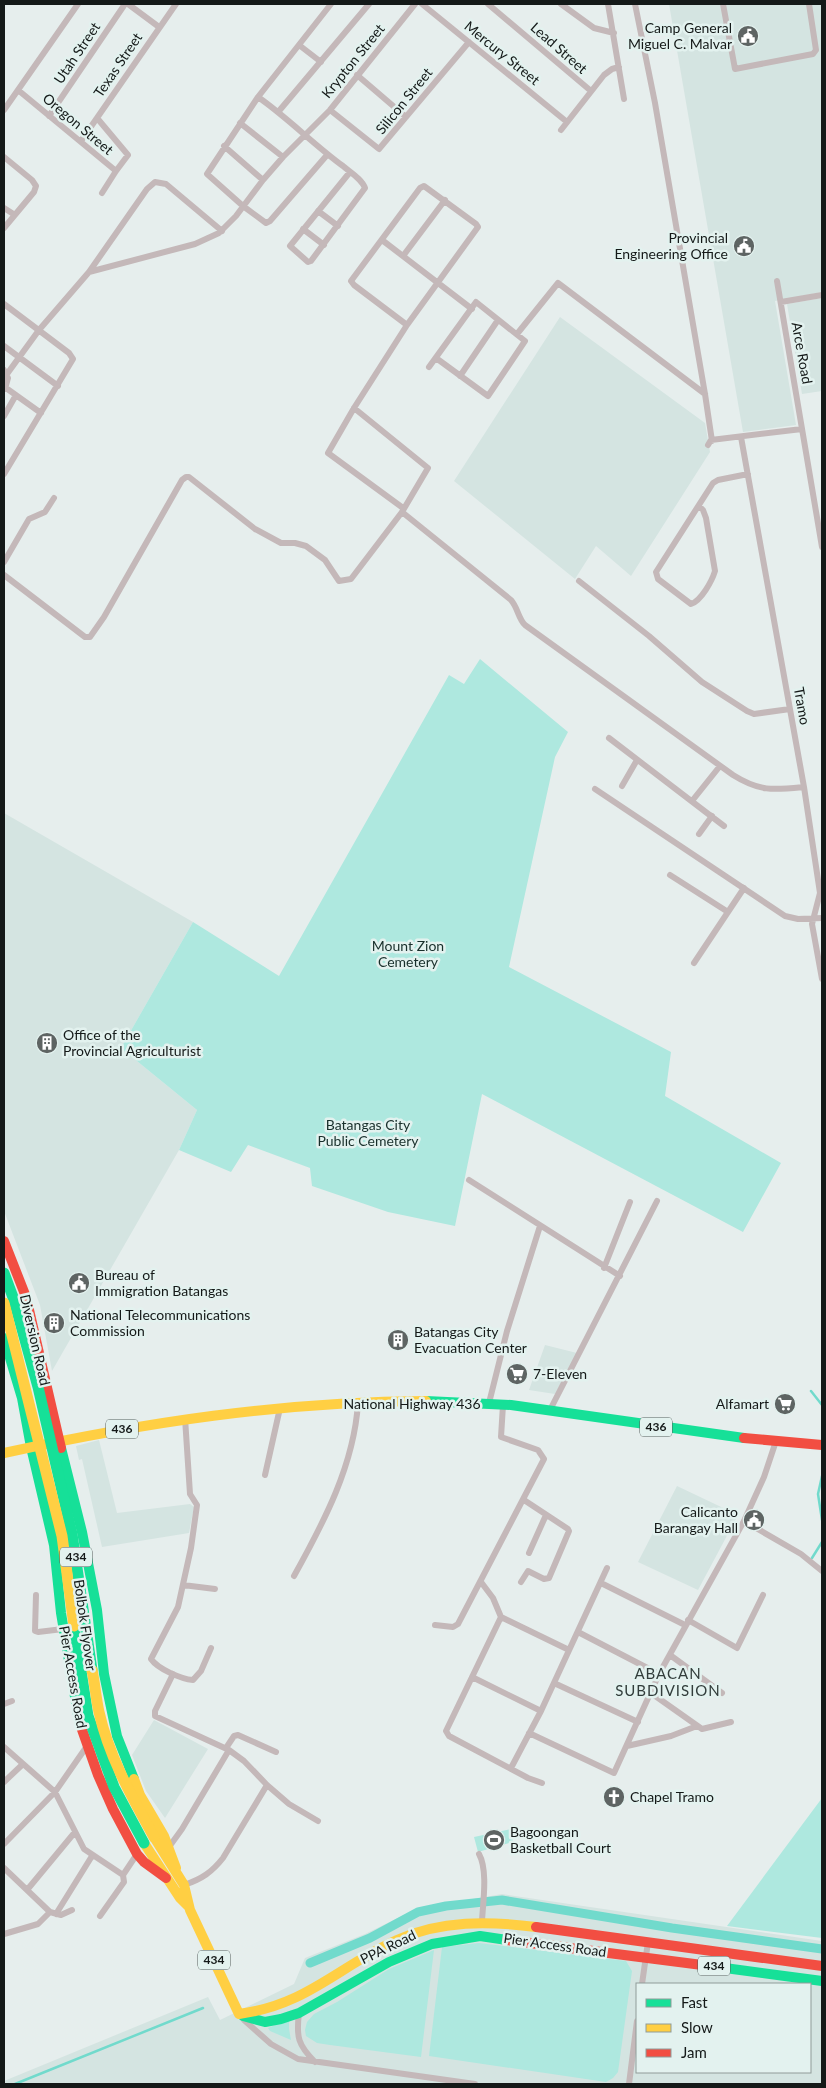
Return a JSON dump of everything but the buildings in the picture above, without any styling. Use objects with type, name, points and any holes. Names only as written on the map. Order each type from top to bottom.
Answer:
[{"type":"main road","name":"Diversion Road","points":[[4,1241],[26,1297],[44,1381],[60,1441]]},
{"type":"main road","name":"Bolbok Flyover","points":[[4,1273],[14,1300],[38,1387],[72,1534],[99,1713],[124,1783],[167,1879]]},
{"type":"main road","name":"Bolbok Flyover","points":[[4,1303],[62,1536],[81,1681],[88,1716],[114,1787],[149,1840],[182,1880]]},
{"type":"main road","name":"Diversion Road","points":[[4,1338],[22,1398],[31,1446]]},
{"type":"main road","name":"National Highway 436","points":[[4,1453],[31,1446],[185,1418],[280,1408],[424,1401],[490,1403],[550,1410],[664,1428],[822,1445]]},
{"type":"main road","name":"Pier Access Road","points":[[60,1441],[82,1532],[97,1610],[104,1674],[117,1736],[140,1795],[169,1847],[182,1880],[188,1906],[239,2014]]},
{"type":"main road","name":"Pier Access Road","points":[[31,1446],[54,1545],[74,1701],[87,1746],[113,1809],[138,1854],[144,1862],[167,1879],[188,1906]]},
{"type":"main road","name":"PPA Road","points":[[239,2014],[263,2011],[309,1993],[379,1948],[415,1932],[445,1925],[482,1921],[822,1966]]},
{"type":"main road","name":"Pier Access Road","points":[[464,1938],[496,1937],[646,1957]]},
{"type":"main road","name":"PPA Road","points":[[239,2014],[264,2022],[298,2013],[407,1953],[439,1942],[464,1938]]},
{"type":"main road","name":"434","points":[[646,1957],[822,1981]]},
{"type":"street","points":[[4,110],[78,4]]},
{"type":"street","points":[[126,4],[159,27]]},
{"type":"street","name":"Utah Street","points":[[49,116],[126,4]]},
{"type":"street","name":"Texas Street","points":[[81,141],[176,4]]},
{"type":"street","points":[[327,155],[270,221],[266,223],[243,206],[207,174],[258,97],[331,4]]},
{"type":"street","points":[[278,111],[369,4]]},
{"type":"street","name":"Krypton Street","points":[[222,231],[283,157],[330,110],[415,4]]},
{"type":"street","name":"Mercury Street","points":[[422,4],[567,122]]},
{"type":"street","name":"Lead Street","points":[[488,4],[591,92]]},
{"type":"street","points":[[561,4],[594,28],[614,34]]},
{"type":"street","points":[[608,4],[624,99]]},
{"type":"street","points":[[636,4],[705,394],[710,443],[802,429]]},
{"type":"street","points":[[723,4],[735,68],[813,54],[816,50],[809,4]]},
{"type":"street","name":"Silicon Street","points":[[330,110],[379,149],[468,42]]},
{"type":"street","points":[[299,45],[321,62]]},
{"type":"street","points":[[561,130],[608,72],[620,67]]},
{"type":"street","points":[[358,75],[406,117]]},
{"type":"street","name":"Oregon Street","points":[[18,90],[116,171],[128,155],[97,118]]},
{"type":"street","points":[[258,97],[278,111],[327,155],[350,172],[364,183],[365,188],[311,262],[308,262],[291,249],[291,243],[350,172]]},
{"type":"street","points":[[240,123],[283,157]]},
{"type":"street","points":[[224,146],[263,180]]},
{"type":"street","points":[[4,157],[32,180],[36,186],[34,192],[4,228]]},
{"type":"street","points":[[102,193],[116,171]]},
{"type":"street","points":[[41,413],[5,389],[8,378],[5,372],[89,272],[147,189],[155,182],[166,184],[222,231],[195,244],[89,272]]},
{"type":"street","points":[[407,325],[351,281],[420,188],[424,186],[476,224],[478,228],[407,325],[354,408],[328,453],[403,510],[510,600],[515,605],[518,616],[525,625],[720,766],[744,782],[764,790],[804,786]]},
{"type":"street","points":[[403,256],[445,200]]},
{"type":"street","points":[[4,208],[15,215]]},
{"type":"street","points":[[318,211],[338,226]]},
{"type":"street","points":[[303,229],[324,245]]},
{"type":"street","points":[[382,240],[472,308]]},
{"type":"street","name":"Arce Road","points":[[777,281],[822,547]]},
{"type":"street","points":[[517,334],[558,283],[705,394]]},
{"type":"street","points":[[781,302],[822,295]]},
{"type":"street","points":[[429,367],[476,302],[525,341],[488,396],[436,358]]},
{"type":"street","points":[[4,304],[72,356],[72,363],[4,474]]},
{"type":"street","points":[[460,376],[498,320]]},
{"type":"street","points":[[4,346],[58,386]]},
{"type":"street","points":[[4,416],[16,395]]},
{"type":"street","points":[[4,575],[86,637],[90,637],[104,617],[182,480],[186,477],[255,529],[280,543],[295,542],[306,546],[325,560],[340,581],[351,579],[403,510],[428,468],[354,408]]},
{"type":"street","name":"Tramo","points":[[741,437],[804,786],[820,893],[816,913],[812,920],[813,936],[822,979]]},
{"type":"street","points":[[699,506],[706,518],[715,571],[713,578],[696,601],[691,604],[658,579],[655,574],[699,506],[708,488],[716,481],[748,474]]},
{"type":"street","points":[[4,562],[29,519],[45,512],[54,498]]},
{"type":"street","points":[[579,581],[649,636],[702,682],[747,711],[754,714],[790,709]]},
{"type":"street","points":[[609,738],[724,826]]},
{"type":"street","points":[[622,786],[637,760]]},
{"type":"street","points":[[692,801],[720,766]]},
{"type":"street","points":[[595,789],[785,916],[812,920],[822,918]]},
{"type":"street","points":[[699,834],[712,816]]},
{"type":"street","points":[[670,875],[728,912]]},
{"type":"street","points":[[694,963],[744,888]]},
{"type":"street","points":[[469,1180],[604,1268],[620,1276]]},
{"type":"street","points":[[604,1268],[630,1202]]},
{"type":"street","points":[[550,1410],[657,1202]]},
{"type":"street","points":[[490,1403],[507,1331],[540,1226]]},
{"type":"street","points":[[294,1576],[314,1540],[341,1481],[356,1430],[358,1403]]},
{"type":"street","points":[[435,1625],[453,1627],[458,1624],[524,1500],[543,1457],[536,1449],[501,1437],[503,1405]]},
{"type":"street","points":[[265,1475],[280,1408]]},
{"type":"street","points":[[185,1418],[190,1494],[197,1505],[190,1556],[175,1615],[151,1658],[155,1663],[173,1674],[190,1680],[196,1678],[211,1648]]},
{"type":"street","points":[[530,1733],[614,1773],[659,1674],[744,1521],[764,1477],[776,1441]]},
{"type":"street","points":[[521,1582],[526,1572],[544,1579],[549,1578],[569,1535],[568,1529],[524,1500]]},
{"type":"street","points":[[528,1553],[546,1515]]},
{"type":"street","points":[[744,1521],[801,1554],[822,1571]]},
{"type":"street","points":[[511,1768],[541,1711],[607,1568]]},
{"type":"street","points":[[480,1582],[493,1598],[500,1617],[569,1650]]},
{"type":"street","points":[[601,1583],[687,1622],[737,1648],[764,1596]]},
{"type":"street","points":[[183,1585],[215,1590]]},
{"type":"street","points":[[36,1595],[35,1631],[64,1629]]},
{"type":"street","points":[[500,1617],[446,1730],[447,1734],[528,1778],[542,1783]]},
{"type":"street","points":[[578,1632],[659,1674]]},
{"type":"street","points":[[670,1655],[722,1694]]},
{"type":"street","points":[[173,1674],[155,1711],[155,1716],[227,1749],[244,1761],[289,1804],[318,1821]]},
{"type":"street","points":[[472,1676],[541,1711]]},
{"type":"street","points":[[554,1683],[638,1722]]},
{"type":"street","points":[[651,1693],[702,1729],[731,1722]]},
{"type":"street","points":[[4,1704],[12,1701]]},
{"type":"street","points":[[627,1746],[670,1736],[697,1726]]},
{"type":"street","points":[[169,1847],[182,1829],[234,1736],[238,1735],[276,1752]]},
{"type":"street","points":[[4,1844],[55,1792],[87,1746]]},
{"type":"street","points":[[4,1749],[55,1792],[84,1849],[123,1875]]},
{"type":"street","points":[[4,1782],[23,1764]]},
{"type":"street","points":[[182,1880],[203,1877],[215,1868],[267,1785]]},
{"type":"street","points":[[27,1890],[75,1832]]},
{"type":"street","points":[[100,1916],[124,1882],[123,1875],[138,1854]]},
{"type":"street","points":[[479,1854],[483,1861],[484,1873],[482,1921]]},
{"type":"street","points":[[4,1934],[38,1924],[53,1913],[92,1856]]},
{"type":"street","points":[[4,1868],[53,1913],[64,1914],[72,1910]]},
{"type":"street","points":[[642,1983],[648,1942]]},
{"type":"street","points":[[298,2013],[297,2035],[299,2043],[304,2051],[316,2062]]},
{"type":"street","points":[[239,2014],[263,2038],[298,2059],[475,2084]]},
{"type":"street","points":[[628,2084],[636,2028]]},
{"type":"shaded area","points":[[669,4],[822,4],[822,292],[775,301],[796,425],[743,432]]},
{"type":"shaded area","points":[[822,298],[822,391],[802,394],[787,304]]},
{"type":"shaded area","points":[[560,317],[705,423],[710,452],[631,576],[596,546],[575,579],[454,481]]},
{"type":"shaded area","points":[[4,813],[193,922],[121,1048],[197,1110],[179,1150],[52,1371],[40,1305],[4,1211]]},
{"type":"shaded area","points":[[545,1345],[577,1353],[555,1394],[529,1390]]},
{"type":"shaded area","points":[[99,1440],[117,1513],[190,1504],[194,1507],[189,1533],[102,1547],[82,1459],[79,1460],[76,1446]]},
{"type":"shaded area","points":[[677,1486],[738,1515],[698,1590],[638,1562]]},
{"type":"shaded area","points":[[154,1720],[208,1749],[165,1818],[146,1791],[132,1755]]},
{"type":"shaded area","points":[[502,1894],[822,1941],[822,2084],[4,2084],[4,2081],[208,1997],[220,2020],[294,1984],[305,1958],[365,1934],[416,1909]]},
{"type":"green space","points":[[480,659],[568,732],[555,757],[509,967],[671,1052],[665,1096],[781,1163],[743,1232],[482,1094],[455,1226],[388,1212],[312,1186],[310,1168],[248,1145],[231,1172],[179,1150],[197,1110],[121,1048],[193,922],[279,976],[449,675],[464,684]]},
{"type":"green space","points":[[822,1798],[822,1938],[727,1926]]},
{"type":"green space","name":"Bagoongan Basketball Court","points":[[511,1829],[513,1842],[478,1852],[474,1837]]},
{"type":"green space","points":[[479,1943],[626,1961],[632,1971],[618,2072],[613,2078],[606,2082],[429,2056],[442,1947]]},
{"type":"green space","points":[[434,1950],[421,2057],[317,2043],[306,2036],[307,2022],[314,2014],[337,2002],[389,1969]]},
{"type":"green space","points":[[289,2019],[291,2040],[270,2031],[268,2028]]},
{"type":"waterway","points":[[811,1391],[822,1405]]},
{"type":"waterway","points":[[822,1476],[818,1494],[822,1520]]},
{"type":"waterway","points":[[812,1558],[822,1542]]},
{"type":"waterway","points":[[310,1963],[370,1938],[418,1912],[446,1906],[502,1900],[672,1928],[822,1949]]},
{"type":"waterway","points":[[15,2084],[203,2008]]},
{"type":"traffic: fast","points":[[4,1273],[14,1300],[38,1387],[72,1534],[92,1670]]},
{"type":"traffic: fast","points":[[4,1338],[22,1398],[31,1447],[54,1545],[61,1613],[79,1721]]},
{"type":"traffic: fast","points":[[426,1401],[511,1405],[744,1438]]},
{"type":"traffic: fast","points":[[61,1448],[82,1532],[97,1610],[104,1674],[117,1736],[134,1779]]},
{"type":"traffic: fast","points":[[74,1626],[88,1716],[114,1787],[144,1843]]},
{"type":"traffic: fast","points":[[243,2016],[265,2022],[299,2013],[389,1962],[432,1944],[480,1936],[507,1940]]},
{"type":"traffic: fast","points":[[710,1966],[822,1981]]},
{"type":"traffic: slow","points":[[4,1303],[62,1536],[74,1626]]},
{"type":"traffic: slow","points":[[4,1453],[110,1432],[213,1416],[318,1405],[426,1401]]},
{"type":"traffic: slow","points":[[92,1670],[103,1729],[122,1776],[154,1837]]},
{"type":"traffic: slow","points":[[134,1779],[140,1795],[164,1836],[176,1868]]},
{"type":"traffic: slow","points":[[154,1837],[184,1885],[190,1910],[239,2014]]},
{"type":"traffic: slow","points":[[144,1843],[180,1898],[188,1906]]},
{"type":"traffic: slow","points":[[239,2014],[263,2009],[304,1993],[376,1950],[414,1933],[448,1926],[483,1923],[536,1927]]},
{"type":"traffic: jam","points":[[4,1241],[26,1297],[61,1448]]},
{"type":"traffic: jam","points":[[744,1438],[822,1445]]},
{"type":"traffic: jam","points":[[79,1721],[98,1775],[113,1809],[137,1854],[144,1862],[166,1878]]},
{"type":"traffic: jam","points":[[536,1927],[822,1966]]},
{"type":"traffic: jam","points":[[507,1940],[710,1966]]},
{"type":"place","name":"Camp General Miguel C. Malvar","points":[[748,36]]},
{"type":"place","name":"Provincial Engineering Office","points":[[744,246]]},
{"type":"place","name":"Office of the Provincial Agriculturist","points":[[47,1043]]},
{"type":"place","name":"Bureau of Immigration Batangas","points":[[79,1283]]},
{"type":"place","name":"National Telecommunications Commission","points":[[54,1323]]},
{"type":"place","name":"Batangas City Evacuation Center","points":[[398,1340]]},
{"type":"place","name":"7-Eleven","points":[[517,1374]]},
{"type":"place","name":"Alfamart","points":[[785,1404]]},
{"type":"place","name":"Calicanto Barangay Hall","points":[[754,1520]]},
{"type":"place","name":"Chapel Tramo","points":[[614,1797]]},
{"type":"place","name":"Bagoongan Basketball Court","points":[[494,1840]]},
{"type":"district","name":"ABACAN SUBDIVISION","points":[[668,1682]]},
{"type":"park label","name":"Mount Zion Cemetery","points":[[408,954]]},
{"type":"park label","name":"Batangas City Public Cemetery","points":[[368,1134]]}]
